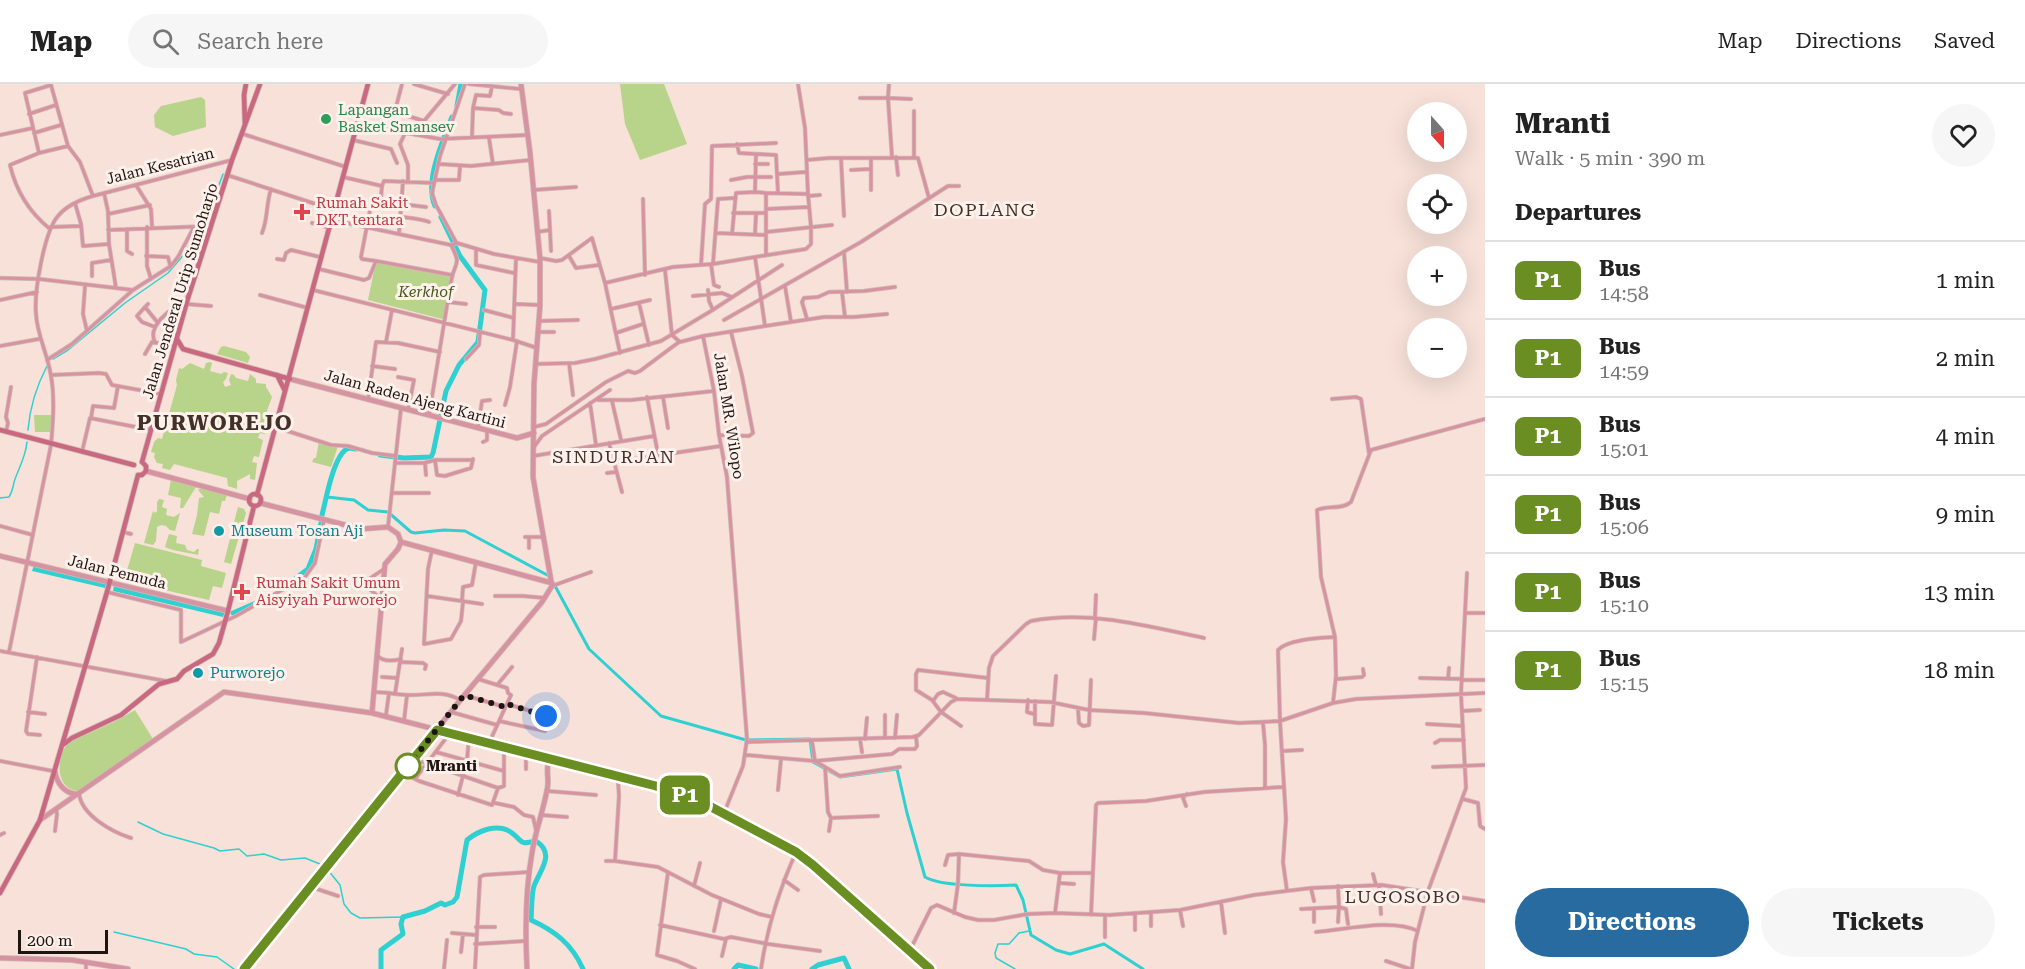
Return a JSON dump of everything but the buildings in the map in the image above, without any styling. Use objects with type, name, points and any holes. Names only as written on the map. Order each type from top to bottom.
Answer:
[{"type":"main road","points":[[245,128],[246,84]]},
{"type":"main road","name":"Jalan Jenderal Urip Sumoharjo","points":[[142,462],[209,226],[260,84]]},
{"type":"main road","points":[[257,495],[368,84]]},
{"type":"main road","points":[[177,339],[183,349],[290,379]]},
{"type":"main road","points":[[172,355],[183,349]]},
{"type":"main road","points":[[277,375],[286,392]]},
{"type":"main road","points":[[0,430],[134,465],[142,462],[146,466],[146,471],[138,475]]},
{"type":"main road","points":[[134,465],[134,472],[138,475]]},
{"type":"main road","points":[[0,893],[40,820],[64,744],[138,475]]},
{"type":"main road","points":[[254,506],[250,503],[250,499],[253,495],[257,495]]},
{"type":"main road","points":[[64,744],[121,715],[159,684],[177,679],[184,671],[213,654],[219,643],[254,506],[260,503],[261,498],[257,495]]},
{"type":"main road","points":[[66,735],[78,735]]},
{"type":"street","points":[[390,130],[402,84]]},
{"type":"street","points":[[414,84],[448,94]]},
{"type":"street","points":[[416,135],[424,121],[455,84]]},
{"type":"street","points":[[244,969],[545,598],[553,583],[534,487],[533,448],[540,260],[531,160],[521,86],[467,84],[443,139],[432,193],[454,244],[458,260],[452,275],[429,415]]},
{"type":"street","points":[[605,283],[673,267],[712,264],[808,248],[811,242],[812,227],[805,128],[798,84]]},
{"type":"street","points":[[889,84],[888,98],[898,175]]},
{"type":"street","points":[[39,153],[25,94],[51,85],[68,146],[80,162],[93,196]]},
{"type":"street","points":[[472,137],[476,95],[490,96],[492,86]]},
{"type":"street","points":[[860,98],[911,99]]},
{"type":"street","points":[[29,114],[57,105]]},
{"type":"street","points":[[473,108],[499,110],[511,114]]},
{"type":"street","points":[[914,111],[914,157]]},
{"type":"street","points":[[396,112],[424,121]]},
{"type":"street","points":[[358,121],[390,130],[443,139],[527,135]]},
{"type":"street","points":[[0,135],[62,125]]},
{"type":"street","points":[[399,234],[401,204],[408,165],[400,144],[405,133]]},
{"type":"street","points":[[243,134],[346,167]]},
{"type":"street","points":[[489,138],[493,164]]},
{"type":"street","points":[[353,140],[391,149],[397,163]]},
{"type":"street","points":[[711,199],[712,146],[776,143]]},
{"type":"street","points":[[737,144],[738,153],[777,155],[778,193]]},
{"type":"street","points":[[68,146],[39,153],[12,163],[10,166],[25,203],[35,216],[50,228],[81,226]]},
{"type":"street","points":[[755,192],[756,154]]},
{"type":"street","points":[[806,160],[914,157],[920,160],[929,198]]},
{"type":"street","points":[[841,158],[844,216]]},
{"type":"street","points":[[871,158],[871,190]]},
{"type":"street","name":"Jalan Kesatrian","points":[[75,202],[232,160]]},
{"type":"street","points":[[439,164],[460,166],[531,160]]},
{"type":"street","points":[[755,164],[768,164]]},
{"type":"street","points":[[452,275],[361,257],[371,207],[380,206],[382,186],[385,180],[433,182],[459,180],[460,166]]},
{"type":"street","points":[[851,170],[871,169]]},
{"type":"street","points":[[778,174],[807,172]]},
{"type":"street","points":[[227,175],[335,210]]},
{"type":"street","points":[[344,177],[382,186]]},
{"type":"street","points":[[731,180],[771,177]]},
{"type":"street","points":[[136,184],[150,205],[152,227]]},
{"type":"street","points":[[724,320],[844,252],[950,185],[959,186]]},
{"type":"street","points":[[533,190],[576,187]]},
{"type":"street","points":[[262,233],[271,189]]},
{"type":"street","points":[[104,193],[116,288]]},
{"type":"street","points":[[732,234],[736,193],[820,195]]},
{"type":"street","points":[[766,193],[766,254]]},
{"type":"street","points":[[701,265],[705,204],[711,199],[734,198]]},
{"type":"street","points":[[643,199],[645,275]]},
{"type":"street","points":[[718,199],[712,264],[714,285],[719,287]]},
{"type":"street","points":[[9,652],[51,445],[53,420],[51,375],[40,338],[36,314],[37,291],[50,228],[58,215],[75,202],[83,246],[109,244]]},
{"type":"street","points":[[401,204],[426,207]]},
{"type":"street","points":[[108,214],[150,205]]},
{"type":"street","points":[[733,213],[756,214],[809,207]]},
{"type":"street","points":[[549,211],[551,251]]},
{"type":"street","points":[[755,234],[756,214]]},
{"type":"street","points":[[401,217],[411,220],[425,219],[429,222]]},
{"type":"street","points":[[332,220],[516,258],[540,260],[556,261],[569,256],[592,238],[605,283],[620,353]]},
{"type":"street","points":[[312,223],[330,228]]},
{"type":"street","points":[[716,233],[755,234],[832,225]]},
{"type":"street","points":[[108,230],[209,226]]},
{"type":"street","points":[[147,227],[146,256],[151,279]]},
{"type":"street","points":[[47,360],[87,331],[133,290],[171,266],[194,227]]},
{"type":"street","points":[[127,229],[127,251],[132,254]]},
{"type":"street","points":[[537,232],[550,230]]},
{"type":"street","points":[[476,249],[476,265],[514,273]]},
{"type":"street","points":[[277,258],[284,260],[290,250],[322,258]]},
{"type":"street","points":[[844,252],[844,317]]},
{"type":"street","points":[[146,256],[168,257],[171,266]]},
{"type":"street","points":[[569,256],[576,268],[600,265]]},
{"type":"street","points":[[755,257],[765,326]]},
{"type":"street","points":[[505,405],[515,340],[514,273],[516,258]]},
{"type":"street","points":[[92,276],[92,263],[111,260]]},
{"type":"street","points":[[319,269],[364,280],[369,278],[376,261]]},
{"type":"street","points":[[536,364],[569,363],[649,346],[672,335],[782,265]]},
{"type":"street","points":[[665,270],[672,335],[679,342]]},
{"type":"street","points":[[0,278],[39,279],[133,290]]},
{"type":"street","points":[[85,285],[83,314],[87,331]]},
{"type":"street","points":[[785,286],[791,322]]},
{"type":"street","points":[[807,320],[802,302],[804,298],[813,298],[829,292],[895,287]]},
{"type":"street","points":[[313,290],[515,340],[537,348]]},
{"type":"street","points":[[708,290],[713,310]]},
{"type":"street","points":[[0,300],[37,291]]},
{"type":"street","points":[[693,296],[722,293],[733,297]]},
{"type":"street","points":[[260,295],[308,309]]},
{"type":"street","points":[[611,309],[650,300]]},
{"type":"street","points":[[155,342],[153,338],[156,325],[187,301],[198,306],[203,304],[211,306]]},
{"type":"street","points":[[448,302],[466,304]]},
{"type":"street","points":[[639,303],[649,346]]},
{"type":"street","points":[[148,304],[137,316],[142,322],[156,325]]},
{"type":"street","points":[[516,304],[540,305]]},
{"type":"street","points":[[145,307],[156,325]]},
{"type":"street","points":[[386,342],[392,310]]},
{"type":"street","points":[[484,310],[515,319]]},
{"type":"street","name":"Jalan MR. Wilopo","points":[[724,813],[746,755],[747,741],[727,477],[703,336],[824,317],[887,314]]},
{"type":"street","points":[[539,321],[578,320]]},
{"type":"street","points":[[616,333],[643,324]]},
{"type":"street","points":[[466,359],[479,345],[480,332]]},
{"type":"street","points":[[539,332],[554,332]]},
{"type":"street","points":[[719,435],[749,436],[753,434],[742,376],[730,332]]},
{"type":"street","points":[[534,427],[546,424],[606,382],[626,372],[640,371],[679,342],[703,336]]},
{"type":"street","points":[[0,346],[40,338]]},
{"type":"street","points":[[145,354],[150,344],[155,342],[175,347]]},
{"type":"street","points":[[368,400],[375,343],[386,342],[440,352]]},
{"type":"street","points":[[569,363],[573,396]]},
{"type":"street","points":[[372,366],[395,369]]},
{"type":"street","points":[[51,375],[106,374],[110,384],[161,394]]},
{"type":"street","points":[[408,410],[416,374]]},
{"type":"street","points":[[398,377],[414,380]]},
{"type":"street","name":"Jalan Raden Ajeng Kartini","points":[[290,379],[517,438],[534,433]]},
{"type":"street","points":[[81,453],[90,418],[92,418],[93,406],[114,408],[118,386]]},
{"type":"street","points":[[6,432],[11,387]]},
{"type":"street","points":[[533,448],[542,436],[610,390]]},
{"type":"street","points":[[598,400],[612,401],[714,391]]},
{"type":"street","points":[[647,397],[658,455]]},
{"type":"street","points":[[663,397],[668,428]]},
{"type":"street","points":[[1332,399],[1361,399],[1369,453],[1351,502],[1346,506],[1323,507],[1317,512],[1322,577],[1335,637],[1336,679],[1333,703]]},
{"type":"street","points":[[478,428],[482,401],[490,400]]},
{"type":"street","points":[[612,401],[621,441]]},
{"type":"street","points":[[590,404],[596,445]]},
{"type":"street","points":[[388,527],[401,408]]},
{"type":"street","points":[[92,418],[151,430]]},
{"type":"street","points":[[1369,453],[1371,450],[1485,419]]},
{"type":"street","points":[[275,427],[331,445],[348,446],[372,453],[396,456]]},
{"type":"street","points":[[483,442],[487,440],[487,430]]},
{"type":"street","points":[[533,456],[654,436]]},
{"type":"street","points":[[609,443],[622,492]]},
{"type":"street","points":[[614,462],[721,446]]},
{"type":"street","points":[[395,462],[425,462],[436,460],[473,459],[471,468],[445,476],[437,474],[436,460]]},
{"type":"street","points":[[425,462],[426,475]]},
{"type":"street","points":[[146,471],[250,499]]},
{"type":"street","points":[[607,473],[616,472]]},
{"type":"street","points":[[392,493],[429,493]]},
{"type":"street","points":[[260,503],[362,529],[388,527],[398,534],[401,542],[386,562],[384,569],[372,713]]},
{"type":"street","points":[[183,601],[181,642],[226,616],[309,574],[315,564],[322,519]]},
{"type":"street","points":[[0,526],[33,535]]},
{"type":"street","points":[[123,532],[131,534]]},
{"type":"street","points":[[529,548],[527,537],[544,537]]},
{"type":"street","points":[[401,542],[553,583],[591,572]]},
{"type":"street","points":[[432,550],[424,644],[451,639],[460,621],[463,587],[472,585],[476,562]]},
{"type":"street","name":"Jalan Pemuda","points":[[0,556],[183,601],[226,616]]},
{"type":"street","points":[[382,600],[363,583],[384,569]]},
{"type":"street","points":[[1386,961],[1411,969],[1428,891],[1466,788],[1461,694],[1467,573]]},
{"type":"street","points":[[107,592],[181,609]]},
{"type":"street","points":[[1094,639],[1096,595]]},
{"type":"street","points":[[427,596],[482,604]]},
{"type":"street","points":[[495,596],[545,598]]},
{"type":"street","points":[[1465,613],[1485,613]]},
{"type":"street","points":[[987,700],[988,678],[993,656],[1029,622],[1069,617],[1113,619],[1204,638]]},
{"type":"street","points":[[1287,891],[1283,862],[1286,819],[1278,650],[1281,646],[1309,639],[1335,637]]},
{"type":"street","points":[[395,694],[402,649]]},
{"type":"street","points":[[0,651],[166,681]]},
{"type":"street","points":[[378,656],[392,661],[425,664],[425,669]]},
{"type":"street","points":[[37,657],[27,733],[40,735]]},
{"type":"street","points":[[498,685],[512,667]]},
{"type":"street","points":[[1448,679],[1449,668]]},
{"type":"street","points":[[1336,679],[1360,678],[1364,675],[1363,669]]},
{"type":"street","points":[[961,726],[941,712],[933,701],[916,690],[918,670],[988,678]]},
{"type":"street","points":[[1035,701],[1036,725],[1052,725],[1056,676]]},
{"type":"street","points":[[382,677],[397,678]]},
{"type":"street","points":[[1420,678],[1485,680]]},
{"type":"street","points":[[478,679],[508,688],[507,692],[511,697],[489,743]]},
{"type":"street","points":[[1078,708],[1079,723],[1083,726],[1090,724],[1091,680]]},
{"type":"street","points":[[40,820],[224,692],[372,713],[666,789],[698,800],[796,852],[930,969]]},
{"type":"street","points":[[375,692],[407,695],[450,694],[506,705],[545,715],[548,718],[545,731],[451,712]]},
{"type":"street","points":[[933,701],[938,694],[943,692],[957,699],[1054,702],[1090,710],[1263,723],[1280,721],[1333,703],[1356,699],[1485,693]]},
{"type":"street","points":[[386,716],[389,693]]},
{"type":"street","points":[[404,720],[407,695]]},
{"type":"street","points":[[747,741],[811,741],[916,736],[957,699]]},
{"type":"street","points":[[1028,700],[1027,712],[1035,714]]},
{"type":"street","points":[[1462,711],[1480,710]]},
{"type":"street","points":[[28,712],[45,714]]},
{"type":"street","points":[[885,715],[885,738]]},
{"type":"street","points":[[895,738],[897,715]]},
{"type":"street","points":[[862,752],[867,718]]},
{"type":"street","points":[[1263,723],[1266,745],[1265,788]]},
{"type":"street","points":[[1427,724],[1463,726]]},
{"type":"street","points":[[415,779],[450,732]]},
{"type":"street","points":[[746,755],[813,762],[892,754],[899,749],[915,749],[916,736]]},
{"type":"street","points":[[458,795],[470,738]]},
{"type":"street","points":[[1435,743],[1440,740],[1464,740]]},
{"type":"street","points":[[811,741],[813,762]]},
{"type":"street","points":[[414,759],[498,788],[504,786],[504,747]]},
{"type":"street","points":[[1282,751],[1302,750]]},
{"type":"street","points":[[436,752],[504,771]]},
{"type":"street","points":[[526,753],[526,769]]},
{"type":"street","points":[[527,969],[526,911],[529,872],[547,791],[546,769],[549,759]]},
{"type":"street","points":[[778,790],[781,759]]},
{"type":"street","points":[[0,761],[55,772],[61,786],[70,793],[79,793]]},
{"type":"street","points":[[813,762],[840,776],[900,767]]},
{"type":"street","points":[[1433,767],[1485,765]]},
{"type":"street","points":[[825,769],[828,813],[831,818],[829,831]]},
{"type":"street","points":[[403,773],[458,795],[492,805],[495,803],[514,807],[525,816],[532,817],[536,834]]},
{"type":"street","points":[[615,861],[618,781]]},
{"type":"street","points":[[1091,915],[1096,805],[1098,803],[1146,801],[1187,794],[1283,787]]},
{"type":"street","points":[[495,803],[498,788]]},
{"type":"street","points":[[547,791],[596,795]]},
{"type":"street","points":[[79,793],[88,813],[110,829],[131,838]]},
{"type":"street","points":[[1186,806],[1183,798],[1187,794]]},
{"type":"street","points":[[1463,799],[1478,803],[1480,826],[1485,829]]},
{"type":"street","points":[[55,831],[56,809]]},
{"type":"street","points":[[541,815],[567,816]]},
{"type":"street","points":[[831,818],[878,816]]},
{"type":"street","points":[[761,967],[771,917],[796,852]]},
{"type":"street","points":[[945,865],[948,855],[959,854],[1025,861],[1043,870],[1060,873],[1092,873]]},
{"type":"street","points":[[954,913],[959,854]]},
{"type":"street","points":[[606,861],[654,865],[721,899],[771,917]]},
{"type":"street","points":[[694,886],[700,862]]},
{"type":"street","points":[[475,969],[481,876],[529,872]]},
{"type":"street","points":[[668,872],[657,955],[685,963],[695,969]]},
{"type":"street","points":[[1055,913],[1060,873]]},
{"type":"street","points":[[1373,874],[1378,885],[1380,914]]},
{"type":"street","points":[[784,880],[798,890]]},
{"type":"street","points":[[1059,883],[1074,884]]},
{"type":"street","points":[[910,950],[933,906],[936,905],[978,920],[994,920],[1027,914],[1135,914],[1180,910],[1311,888],[1378,885],[1485,901]]},
{"type":"street","points":[[311,886],[338,896]]},
{"type":"street","points":[[1338,886],[1340,907],[1338,922]]},
{"type":"street","points":[[1311,888],[1314,901]]},
{"type":"street","points":[[714,931],[721,899]]},
{"type":"street","points":[[1221,902],[1224,933]]},
{"type":"street","points":[[1302,909],[1340,907],[1346,909],[1348,924]]},
{"type":"street","points":[[1314,909],[1314,922]]},
{"type":"street","points":[[1180,910],[1183,926]]},
{"type":"street","points":[[1151,912],[1151,926]]},
{"type":"street","points":[[1135,914],[1135,930]]},
{"type":"street","points":[[1105,915],[1105,937]]},
{"type":"street","points":[[660,925],[726,939],[731,937],[820,951]]},
{"type":"street","points":[[1316,932],[1378,926],[1406,927],[1418,931]]},
{"type":"street","points":[[476,927],[495,927]]},
{"type":"street","points":[[452,933],[476,935]]},
{"type":"street","points":[[461,952],[463,934]]},
{"type":"street","points":[[722,956],[726,939]]},
{"type":"street","points":[[444,969],[447,940]]},
{"type":"street","points":[[475,945],[526,941]]},
{"type":"street","points":[[0,958],[86,962],[128,969]]},
{"type":"street","points":[[86,962],[86,969]]},
{"type":"street","points":[[683,969],[685,963]]},
{"type":"green space","points":[[620,84],[664,84],[687,144],[640,160],[625,124]]},
{"type":"green space","points":[[201,97],[205,100],[206,127],[173,136],[155,127],[154,115],[161,106]]},
{"type":"green space","name":"Kerkhof","points":[[376,261],[455,274],[446,320],[368,300]]},
{"type":"green space","points":[[224,346],[246,352],[250,357],[248,363],[217,354]]},
{"type":"green space","points":[[190,363],[204,369],[206,363],[212,363],[210,371],[228,373],[223,382],[225,387],[231,385],[229,380],[231,374],[248,381],[250,374],[256,379],[256,383],[266,384],[272,397],[264,419],[269,420],[265,434],[260,433],[258,438],[263,440],[259,457],[254,456],[252,462],[257,463],[255,480],[250,479],[250,474],[237,481],[237,489],[228,486],[227,478],[174,464],[170,470],[162,468],[163,464],[157,463],[155,453],[151,452],[154,442],[158,438],[162,439],[177,385],[179,368],[182,369]]},
{"type":"green space","points":[[34,415],[52,415],[51,432],[35,432]]},
{"type":"green space","points":[[319,441],[338,446],[331,467],[312,462],[316,458]]},
{"type":"green space","points":[[171,480],[196,487],[183,508],[180,508],[181,498],[168,495]]},
{"type":"green space","points":[[202,488],[227,495],[225,501],[222,501],[219,514],[210,512],[204,536],[192,534],[199,498],[204,497],[198,490]]},
{"type":"green space","points":[[159,499],[164,500],[162,507],[167,509],[166,515],[174,517],[180,513],[175,531],[161,525],[157,527],[156,541],[153,545],[144,543],[153,511],[155,513],[157,511]]},
{"type":"green space","points":[[238,507],[244,509],[246,513],[231,564],[224,562]]},
{"type":"green space","points":[[169,534],[177,536],[176,543],[185,545],[187,550],[194,552],[199,549],[198,555],[165,547]]},
{"type":"green space","points":[[135,543],[202,560],[201,566],[226,573],[222,588],[213,586],[209,600],[124,581]]},
{"type":"green space","points":[[135,710],[153,739],[79,791],[65,784],[61,778],[60,763],[69,742]]},
{"type":"water","points":[[34,565],[107,583],[105,588],[32,571]]},
{"type":"water","points":[[114,585],[225,612],[223,617],[113,591]]},
{"type":"waterway","points":[[457,106],[461,84]]},
{"type":"waterway","points":[[435,206],[432,196],[433,173],[452,117]]},
{"type":"waterway","points":[[53,359],[168,273],[199,230],[202,230],[223,174]]},
{"type":"waterway","points":[[380,455],[404,458],[431,457],[446,391],[459,365],[478,342],[485,290],[460,256],[441,217]]},
{"type":"waterway","points":[[28,430],[34,397],[47,366]]},
{"type":"waterway","points":[[0,498],[10,495],[27,442]]},
{"type":"waterway","points":[[322,515],[331,477],[339,458],[349,448],[356,449]]},
{"type":"waterway","points":[[327,497],[354,500],[368,510],[388,512],[415,533],[444,530],[465,531],[549,576]]},
{"type":"waterway","points":[[283,588],[308,569],[316,549],[321,523]]},
{"type":"waterway","points":[[554,584],[589,649],[661,716],[746,740],[810,739],[813,762],[840,777],[897,769],[925,877],[943,883],[983,886],[1016,885],[1023,900],[1031,935],[1056,950],[1070,954],[1104,944],[1143,969]]},
{"type":"waterway","points":[[233,613],[256,603]]},
{"type":"waterway","points":[[138,822],[163,834],[220,851],[239,849],[247,856],[264,854],[281,860],[305,858],[325,866]]},
{"type":"waterway","points":[[381,969],[381,950],[403,934],[401,924],[403,917],[425,911],[441,903],[445,905],[453,902],[457,897],[467,840],[482,831],[495,828],[512,833],[522,842],[536,841],[542,846],[546,857],[533,890],[531,920],[562,939],[574,952],[583,969]]},
{"type":"waterway","points":[[328,870],[340,885],[344,904],[351,913],[360,918],[403,917]]},
{"type":"waterway","points":[[1015,969],[996,958],[998,944],[1009,944],[1019,933],[1029,931]]},
{"type":"waterway","points":[[114,932],[186,949],[194,954],[217,957],[234,969]]},
{"type":"waterway","points":[[812,969],[818,965],[844,958],[849,969]]},
{"type":"waterway","points":[[734,969],[738,965],[756,969]]},
{"type":"bus line","name":"P1","points":[[244,969],[437,730],[656,786],[711,806],[805,858],[930,969]]},
{"type":"place","name":"Lapangan Basket Smansev","points":[[326,119]]},
{"type":"place","name":"Rumah Sakit DKT tentara","points":[[302,212]]},
{"type":"place","name":"Museum Tosan Aji","points":[[219,531]]},
{"type":"place","name":"Rumah Sakit Umum Aisyiyah Purworejo","points":[[242,592]]},
{"type":"place","name":"Purworejo","points":[[198,673]]},
{"type":"place","name":"Mranti","points":[[408,766]]},
{"type":"district","name":"DOPLANG","points":[[985,210]]},
{"type":"district","name":"PURWOREJO","points":[[215,423]]},
{"type":"district","name":"SINDURJAN","points":[[614,457]]},
{"type":"district","name":"LUGOSOBO","points":[[1403,897]]},
{"type":"route","points":[[408,766],[464,695],[505,707],[507,704],[546,716]]}]
